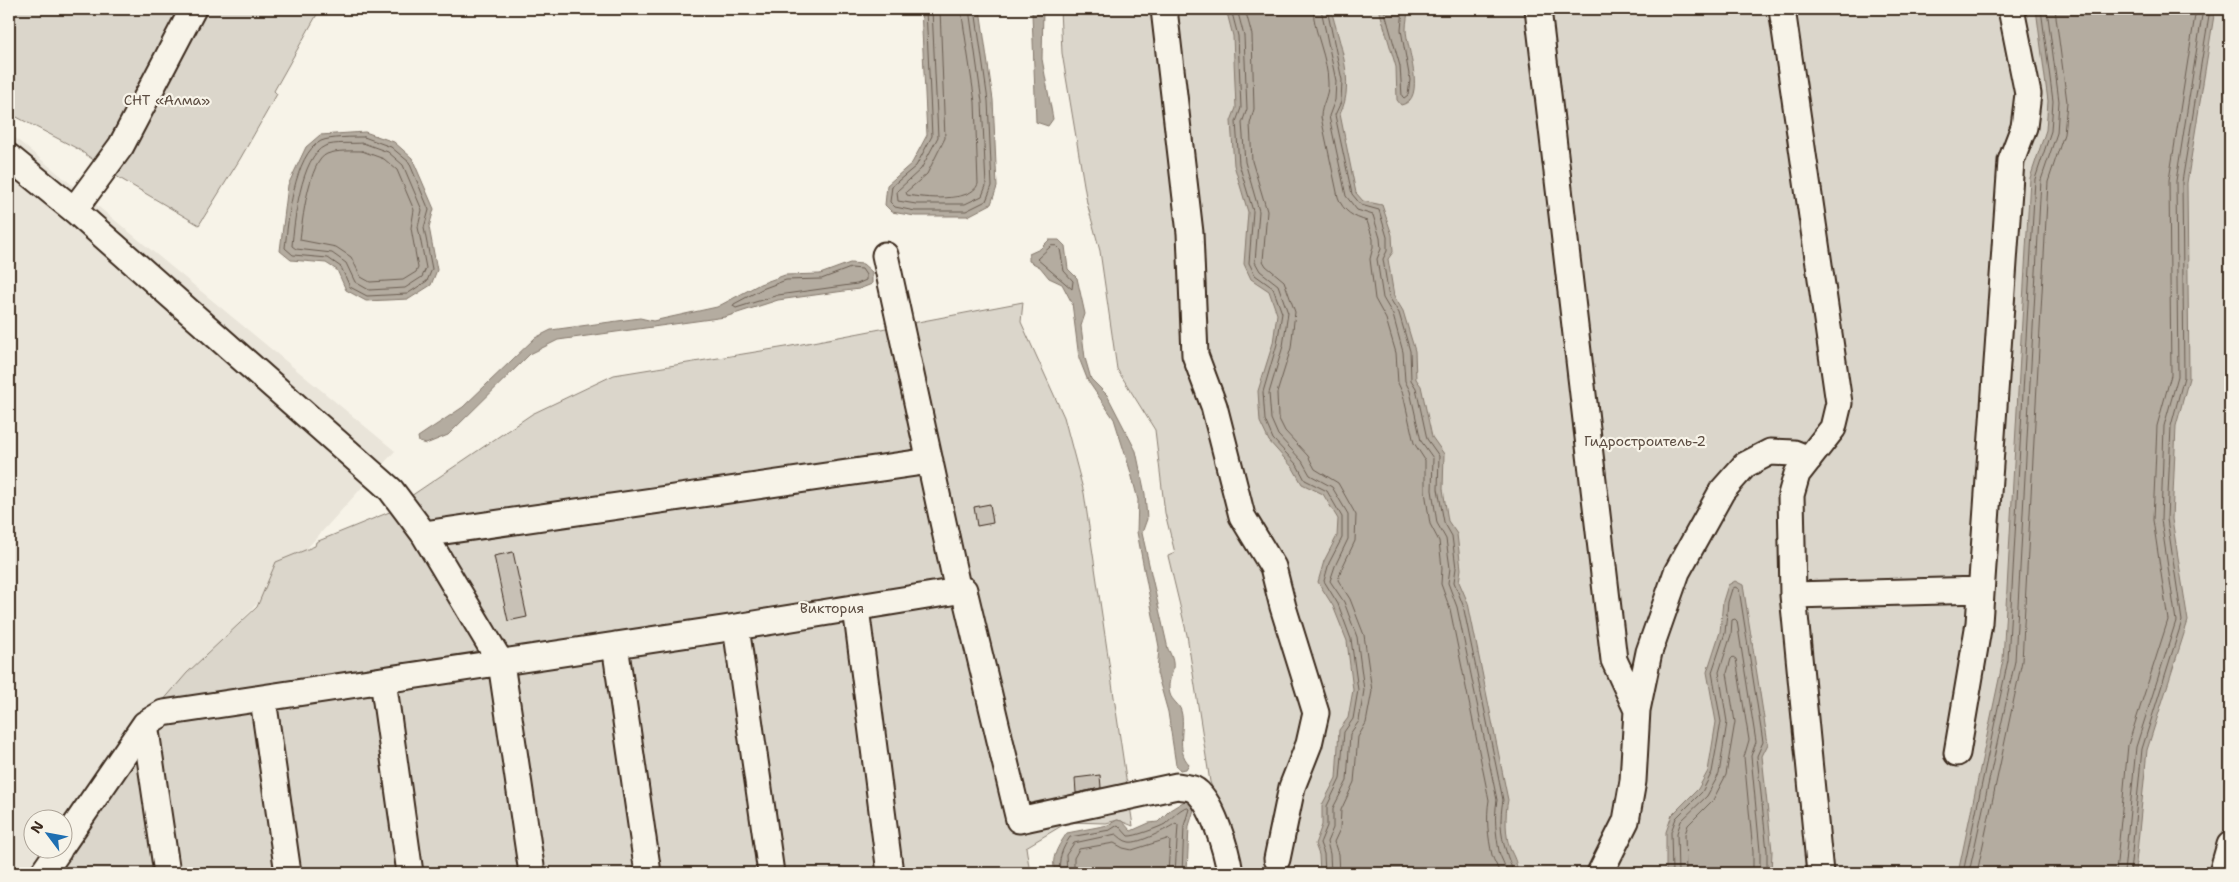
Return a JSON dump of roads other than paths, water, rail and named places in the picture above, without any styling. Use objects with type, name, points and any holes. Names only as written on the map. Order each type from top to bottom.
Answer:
[{"type":"street","points":[[74,210],[120,146],[193,9]]},
{"type":"street","points":[[1164,9],[1190,233],[1196,355],[1214,406],[1242,516],[1273,567],[1283,607],[1316,713],[1309,744],[1292,787],[1277,859]]},
{"type":"street","points":[[1538,9],[1614,660],[1637,710]]},
{"type":"street","points":[[1782,9],[1839,404],[1833,428],[1796,474],[1791,495],[1793,595],[1820,873]]},
{"type":"street","points":[[1957,753],[1980,623],[2011,161],[2024,127],[2028,94],[2010,9]]},
{"type":"street","points":[[9,157],[74,210],[391,490],[424,534],[501,662],[532,873]]},
{"type":"street","points":[[885,255],[958,591]]},
{"type":"street","points":[[1600,873],[1626,821],[1633,781],[1637,710],[1649,652],[1677,572],[1722,490],[1745,465],[1770,452],[1794,453],[1809,459]]},
{"type":"street","points":[[424,534],[930,461]]},
{"type":"street","points":[[72,830],[145,724],[163,714],[736,627],[964,590],[1018,820],[1177,786],[1193,789],[1207,802],[1228,860],[1230,873]]},
{"type":"street","points":[[1793,595],[1981,590]]},
{"type":"street","points":[[856,608],[890,873]]},
{"type":"street","points":[[736,627],[772,873]]},
{"type":"street","points":[[615,645],[648,873]]},
{"type":"street","points":[[382,680],[410,873]]},
{"type":"street","points":[[263,698],[288,873]]},
{"type":"street","points":[[145,724],[167,873]]},
{"type":"street","points":[[2222,873],[2230,845]]},
{"type":"street","points":[[44,872],[52,860]]},
{"type":"water","points":[[921,9],[980,9],[993,100],[997,187],[991,204],[968,216],[915,216],[892,212],[885,205],[887,185],[912,163],[927,135]]},
{"type":"water","points":[[1027,9],[1043,9],[1042,59],[1053,119],[1048,126],[1036,122],[1032,13]]},
{"type":"water","points":[[1226,9],[1331,9],[1342,49],[1346,76],[1345,102],[1340,114],[1356,193],[1363,201],[1382,205],[1392,235],[1393,252],[1388,259],[1394,296],[1403,311],[1415,351],[1416,379],[1421,386],[1432,437],[1444,454],[1443,489],[1448,521],[1457,534],[1461,569],[1459,582],[1468,603],[1508,800],[1506,812],[1507,833],[1509,846],[1516,862],[1518,873],[1320,873],[1319,855],[1315,844],[1322,825],[1322,805],[1336,778],[1339,730],[1348,718],[1353,690],[1347,641],[1333,606],[1318,582],[1324,561],[1337,536],[1338,519],[1323,494],[1302,484],[1293,468],[1269,441],[1260,422],[1258,391],[1273,343],[1277,314],[1269,291],[1251,279],[1244,264],[1248,212],[1234,165],[1231,121],[1236,108],[1233,36]]},
{"type":"water","points":[[1379,9],[1408,9],[1406,29],[1414,72],[1414,84],[1413,94],[1409,101],[1401,105],[1397,100],[1396,67]]},
{"type":"water","points":[[2036,9],[2215,9],[2187,183],[2189,378],[2176,426],[2172,519],[2188,621],[2147,750],[2135,873],[1958,873],[2003,660],[2030,178],[2046,130],[2048,101]]},
{"type":"water","points":[[365,132],[394,142],[412,158],[434,209],[429,227],[437,270],[431,285],[409,299],[366,301],[346,290],[337,270],[326,263],[291,260],[280,251],[288,185],[306,147],[320,135]]},
{"type":"water","points":[[1049,240],[1059,240],[1065,246],[1068,269],[1077,278],[1085,314],[1081,326],[1085,358],[1091,379],[1107,395],[1136,451],[1145,494],[1147,519],[1142,533],[1168,649],[1172,657],[1173,668],[1169,688],[1171,696],[1181,711],[1183,752],[1189,764],[1186,769],[1180,770],[1176,765],[1168,712],[1157,673],[1159,647],[1137,532],[1138,500],[1131,473],[1114,419],[1088,381],[1079,358],[1072,303],[1062,284],[1049,278],[1040,267],[1029,261],[1029,254],[1040,249]]},
{"type":"water","points":[[850,263],[863,264],[872,272],[872,284],[859,289],[778,300],[725,317],[558,340],[530,354],[448,435],[426,444],[419,442],[418,437],[463,407],[535,338],[551,330],[640,318],[653,321],[717,307],[760,284],[785,275],[820,274]]},
{"type":"water","points":[[1735,581],[1743,585],[1768,744],[1762,756],[1772,851],[1771,873],[1666,873],[1666,832],[1672,815],[1698,789],[1708,771],[1716,722],[1707,672],[1720,632],[1723,601],[1728,585]]},
{"type":"water","points":[[1188,799],[1196,803],[1189,826],[1187,873],[1056,873],[1054,857],[1067,833],[1108,825],[1117,820],[1122,821],[1131,831],[1149,823],[1158,822],[1170,810]]},
{"type":"park label","name":"СНТ «Алма»","points":[[167,100]]},
{"type":"park label","name":"Гидростроитель-2","points":[[1645,441]]},
{"type":"park label","name":"Виктория","points":[[832,608]]}]
